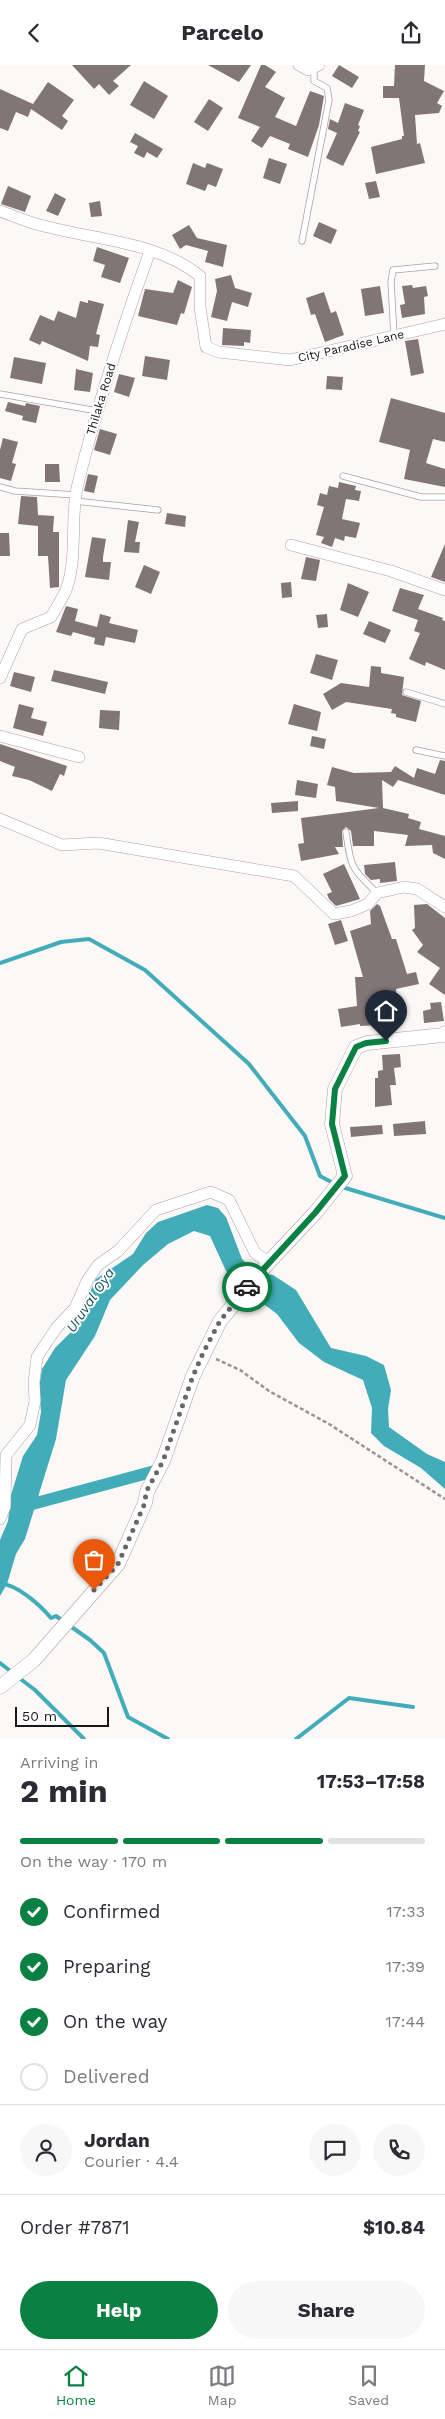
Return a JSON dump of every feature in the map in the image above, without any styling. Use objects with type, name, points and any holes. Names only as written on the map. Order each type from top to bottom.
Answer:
[{"type":"street","points":[[299,65],[308,70],[317,66]]},
{"type":"street","points":[[0,211],[43,226],[139,246],[150,251]]},
{"type":"street","name":"City Paradise Lane","points":[[150,251],[184,264],[200,277],[200,307],[206,347],[219,352],[290,360],[445,324]]},
{"type":"street","name":"Thilaka Road","points":[[0,678],[22,629],[52,617],[66,590],[70,572],[76,498],[87,447],[127,313],[150,251]]},
{"type":"street","points":[[291,545],[391,571],[445,590]]},
{"type":"street","points":[[0,736],[79,757]]},
{"type":"street","points":[[0,819],[62,845],[98,843],[294,876],[334,914],[351,911],[368,904],[377,893],[404,887],[417,889],[445,907]]},
{"type":"street","points":[[0,1687],[34,1660],[118,1564],[145,1503],[146,1492],[163,1461],[193,1376],[220,1321],[345,1176],[332,1124],[335,1089],[356,1047],[366,1043],[443,1035],[445,1033]]},
{"type":"street","points":[[0,1519],[5,1507],[6,1455],[30,1425],[35,1401],[34,1382],[38,1357],[57,1327],[75,1308],[87,1281],[98,1265],[129,1241],[156,1210],[211,1192],[229,1200],[255,1253],[270,1262]]},
{"type":"lane","points":[[302,241],[329,100],[327,88],[314,81],[317,66]]},
{"type":"lane","points":[[394,336],[393,270],[435,266]]},
{"type":"lane","points":[[0,394],[98,411]]},
{"type":"lane","points":[[343,476],[421,497],[445,497]]},
{"type":"lane","points":[[0,487],[16,491],[158,510]]},
{"type":"lane","points":[[406,692],[445,704]]},
{"type":"lane","points":[[416,750],[445,756]]},
{"type":"lane","points":[[346,832],[350,863],[354,870],[377,893]]},
{"type":"path","points":[[204,1351],[329,1424],[445,1499]]},
{"type":"water","name":"Uruval Oya","points":[[207,1205],[218,1208],[226,1217],[242,1259],[255,1272],[273,1275],[296,1290],[331,1348],[366,1356],[384,1365],[391,1390],[388,1409],[389,1427],[427,1454],[445,1462],[445,1489],[421,1468],[384,1446],[371,1433],[372,1408],[363,1380],[324,1362],[299,1343],[277,1314],[253,1296],[226,1271],[210,1236],[194,1231],[168,1244],[143,1265],[110,1300],[95,1336],[66,1380],[56,1439],[25,1539],[16,1554],[7,1584],[0,1596],[0,1540],[8,1521],[11,1495],[23,1456],[37,1435],[41,1412],[39,1388],[42,1369],[55,1348],[72,1331],[96,1279],[133,1254],[146,1233],[158,1222]]},
{"type":"building","points":[[72,65],[131,65],[113,81],[119,86],[109,95],[99,84],[94,89]]},
{"type":"building","points":[[208,65],[251,65],[239,82]]},
{"type":"building","points":[[261,65],[265,65],[276,72],[265,87],[285,98],[275,117],[296,126],[310,91],[324,96],[319,125],[308,157],[288,149],[290,144],[270,136],[262,148],[251,141],[260,127],[238,118]]},
{"type":"building","points":[[339,65],[359,77],[352,88],[332,76]]},
{"type":"building","points":[[395,65],[425,65],[424,81],[444,91],[437,103],[442,106],[439,113],[415,115],[417,144],[420,143],[425,163],[376,174],[371,147],[402,139],[402,136],[404,136],[399,98],[383,98],[383,86],[394,86]]},
{"type":"building","points":[[144,81],[168,96],[154,119],[130,105]]},
{"type":"building","points":[[48,82],[74,100],[62,116],[68,121],[62,130],[31,109],[28,117],[16,112],[8,131],[0,128],[0,89],[33,104]]},
{"type":"building","points":[[209,99],[223,108],[208,131],[194,122]]},
{"type":"building","points":[[345,103],[364,110],[358,125],[360,126],[358,131],[360,132],[343,166],[326,158],[337,133],[328,129],[330,119],[338,123]]},
{"type":"building","points":[[135,133],[163,149],[157,158],[147,152],[144,158],[134,153],[138,146],[130,142]]},
{"type":"building","points":[[269,158],[287,164],[280,184],[263,178]]},
{"type":"building","points":[[193,163],[205,168],[207,163],[223,169],[216,187],[208,184],[205,191],[186,184]]},
{"type":"building","points":[[376,181],[380,197],[369,199],[365,183]]},
{"type":"building","points":[[8,186],[31,196],[25,212],[1,204]]},
{"type":"building","points":[[55,193],[66,199],[58,216],[46,211]]},
{"type":"building","points":[[100,201],[102,216],[91,217],[89,203]]},
{"type":"building","points":[[319,222],[337,230],[331,244],[313,236]]},
{"type":"building","points":[[189,225],[197,238],[227,245],[223,267],[205,262],[208,251],[186,245],[180,249],[172,235]]},
{"type":"building","points":[[97,247],[129,258],[120,283],[101,277],[105,265],[93,261]]},
{"type":"building","points":[[231,275],[235,288],[252,293],[248,307],[232,302],[227,321],[211,317],[217,291],[215,279]]},
{"type":"building","points":[[178,280],[192,287],[184,314],[181,313],[177,325],[138,316],[145,289],[173,293]]},
{"type":"building","points":[[412,285],[413,288],[426,286],[428,296],[424,297],[425,314],[402,318],[400,305],[405,304],[402,286]]},
{"type":"building","points":[[380,286],[384,313],[365,316],[361,289]]},
{"type":"building","points":[[324,292],[331,313],[336,311],[344,335],[325,342],[315,314],[311,315],[306,298]]},
{"type":"building","points":[[88,300],[104,304],[96,334],[100,335],[98,347],[90,346],[88,361],[42,341],[40,345],[29,340],[40,315],[54,321],[58,311],[76,318],[80,301],[88,303]]},
{"type":"building","points":[[223,328],[251,330],[250,343],[244,342],[244,346],[222,345]]},
{"type":"building","points":[[418,339],[424,373],[411,376],[405,341]]},
{"type":"building","points":[[145,356],[170,360],[167,380],[142,376]]},
{"type":"building","points":[[14,357],[46,363],[42,384],[10,378]]},
{"type":"building","points":[[76,369],[93,373],[90,392],[74,390]]},
{"type":"building","points":[[119,374],[135,378],[129,397],[114,392]]},
{"type":"building","points":[[327,376],[343,377],[342,390],[326,389]]},
{"type":"building","points":[[391,398],[445,413],[445,442],[433,439],[426,463],[445,469],[445,487],[404,479],[410,450],[379,442]]},
{"type":"building","points":[[8,402],[25,406],[26,403],[40,406],[36,423],[22,420],[23,416],[5,411]]},
{"type":"building","points":[[100,429],[117,434],[110,455],[94,450]]},
{"type":"building","points":[[3,438],[18,442],[12,463],[16,464],[11,481],[0,478],[0,450]]},
{"type":"building","points":[[45,464],[59,464],[60,482],[45,482]]},
{"type":"building","points":[[88,474],[98,476],[94,493],[84,491]]},
{"type":"building","points":[[339,482],[356,486],[355,490],[361,491],[359,501],[346,499],[342,519],[360,523],[356,538],[345,536],[344,541],[335,538],[332,547],[321,543],[324,537],[316,535],[324,507],[317,505],[320,493],[327,495],[329,486],[338,488]]},
{"type":"building","points":[[21,496],[37,497],[38,515],[54,516],[53,532],[59,532],[59,587],[50,588],[48,556],[38,556],[38,526],[18,524]]},
{"type":"building","points":[[167,513],[186,516],[185,527],[165,524]]},
{"type":"building","points":[[128,520],[139,522],[135,542],[140,542],[139,553],[124,552]]},
{"type":"building","points":[[0,533],[9,533],[10,556],[0,556]]},
{"type":"building","points":[[92,537],[106,539],[103,562],[111,562],[109,580],[85,577]]},
{"type":"building","points":[[445,544],[445,582],[431,577]]},
{"type":"building","points":[[306,557],[320,560],[316,581],[301,579]]},
{"type":"building","points":[[144,565],[160,572],[151,594],[135,587]]},
{"type":"building","points":[[291,582],[292,597],[282,598],[281,583]]},
{"type":"building","points":[[348,583],[369,592],[358,617],[340,610]]},
{"type":"building","points":[[400,588],[424,595],[418,609],[443,618],[442,620],[445,621],[445,670],[426,662],[425,666],[409,659],[420,633],[414,631],[418,620],[392,611]]},
{"type":"building","points":[[66,606],[78,609],[75,621],[97,627],[100,614],[111,617],[109,623],[138,630],[135,643],[106,637],[104,646],[94,644],[95,638],[73,632],[71,636],[56,632]]},
{"type":"building","points":[[327,614],[328,627],[318,628],[316,615]]},
{"type":"building","points":[[369,621],[391,630],[385,643],[363,634]]},
{"type":"building","points":[[316,654],[338,660],[332,680],[310,673]]},
{"type":"building","points":[[371,666],[381,667],[381,673],[404,677],[402,695],[421,701],[416,722],[396,717],[396,714],[391,713],[392,709],[346,702],[332,710],[323,694],[341,683],[369,687]]},
{"type":"building","points":[[54,670],[108,682],[105,694],[51,681]]},
{"type":"building","points":[[14,672],[35,677],[31,692],[10,686]]},
{"type":"building","points":[[19,704],[34,708],[31,718],[47,722],[43,736],[13,728]]},
{"type":"building","points":[[294,704],[321,712],[317,731],[288,724]]},
{"type":"building","points":[[100,710],[120,711],[119,730],[99,728]]},
{"type":"building","points":[[312,736],[326,739],[324,749],[310,746]]},
{"type":"building","points":[[0,744],[67,766],[64,776],[60,774],[52,791],[29,780],[12,776],[15,767],[0,761]]},
{"type":"building","points":[[440,760],[445,761],[445,795],[398,780],[393,787],[382,780],[383,808],[409,814],[408,818],[421,822],[419,829],[445,836],[445,859],[433,853],[432,845],[405,846],[408,835],[374,831],[374,846],[353,846],[351,831],[346,827],[342,831],[343,847],[335,847],[339,854],[301,861],[298,844],[304,843],[301,818],[379,808],[336,801],[335,787],[327,785],[332,767],[354,773],[391,772],[395,766],[414,778],[417,768],[435,774]]},
{"type":"building","points":[[297,780],[318,784],[316,798],[295,795]]},
{"type":"building","points":[[298,801],[298,811],[272,813],[271,803]]},
{"type":"building","points":[[395,862],[397,881],[380,883],[380,879],[371,880],[365,874],[364,865]]},
{"type":"building","points":[[344,864],[360,899],[336,906],[329,899],[327,894],[332,892],[323,874]]},
{"type":"building","points":[[377,904],[380,906],[392,939],[396,939],[407,974],[416,972],[419,984],[396,989],[398,1009],[401,1009],[401,1023],[378,1023],[378,1025],[360,1026],[360,1024],[341,1027],[338,1009],[357,1006],[355,977],[363,977],[350,931],[371,924],[370,911]]},
{"type":"building","points":[[427,904],[445,918],[445,995],[429,984],[440,968],[417,952],[423,945],[412,930],[415,928],[414,905]]},
{"type":"building","points":[[341,920],[348,941],[335,945],[328,924]]},
{"type":"building","points":[[441,1002],[444,1021],[424,1023],[423,1011],[431,1009],[430,1003]]},
{"type":"building","points":[[400,1054],[401,1067],[394,1068],[396,1085],[390,1085],[392,1105],[375,1107],[375,1078],[378,1078],[378,1071],[383,1070],[382,1055]]},
{"type":"building","points":[[425,1121],[426,1134],[394,1136],[393,1124]]},
{"type":"building","points":[[382,1125],[383,1134],[351,1137],[350,1127]]},
{"type":"waterway","points":[[0,963],[61,942],[89,939],[145,970],[249,1064],[305,1136],[320,1176],[335,1184]]},
{"type":"waterway","points":[[342,1187],[445,1218]]},
{"type":"waterway","points":[[25,1506],[155,1471]]},
{"type":"waterway","points":[[0,1584],[21,1591],[51,1618],[56,1616],[90,1640],[104,1653],[128,1717],[168,1739]]},
{"type":"waterway","points":[[0,1663],[13,1673]]},
{"type":"waterway","points":[[18,1677],[35,1690],[84,1739]]},
{"type":"waterway","points":[[296,1739],[349,1698],[413,1707]]},
{"type":"way so far","points":[[94,1590],[118,1564],[145,1503],[146,1492],[155,1479],[163,1461],[170,1436],[204,1351],[220,1321],[247,1287]]},
{"type":"route","points":[[247,1287],[315,1213],[345,1176],[332,1124],[335,1089],[356,1047],[366,1043],[386,1041]]}]
